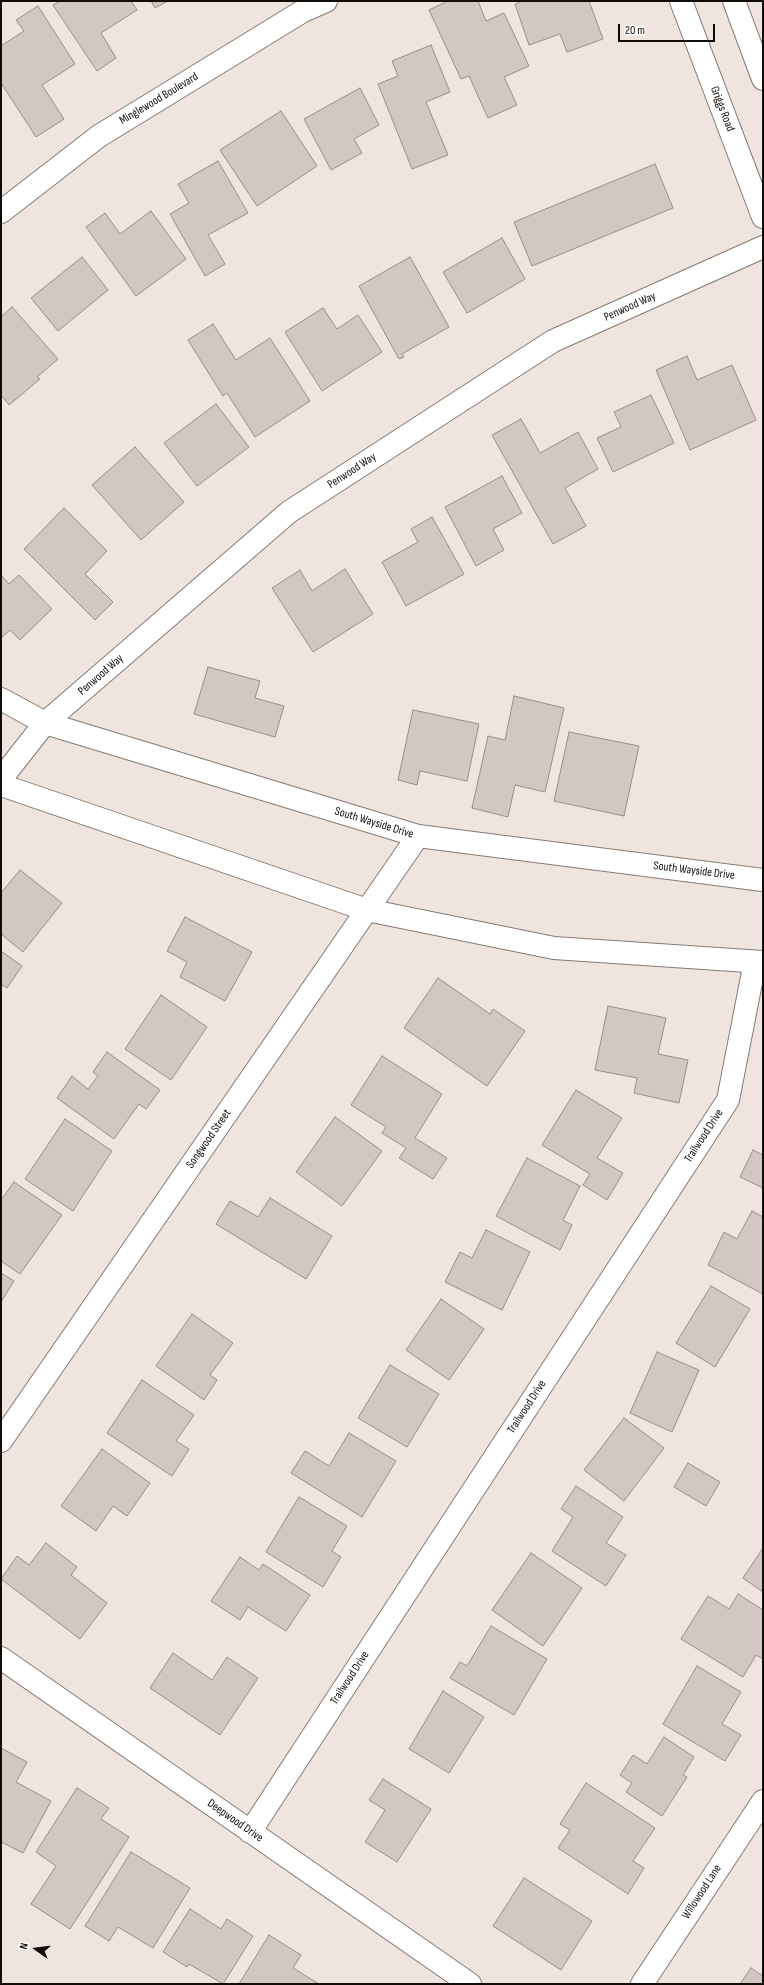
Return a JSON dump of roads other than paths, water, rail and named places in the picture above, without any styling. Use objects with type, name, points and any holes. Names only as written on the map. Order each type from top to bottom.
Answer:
[{"type":"street","name":"Minglewood Boulevard","points":[[1,212],[98,136],[303,11],[326,1]]},
{"type":"street","name":"Griggs Road","points":[[681,1],[763,217]]},
{"type":"street","points":[[734,1],[763,79]]},
{"type":"street","name":"Penwood Way","points":[[1,780],[45,723],[289,512],[553,341],[763,248]]},
{"type":"street","name":"South Wayside Drive","points":[[1,699],[45,723],[418,836],[763,880]]},
{"type":"street","points":[[1,785],[367,910],[554,948],[759,962]]},
{"type":"street","name":"Songwood Street","points":[[1,1441],[418,836]]},
{"type":"street","name":"Trailwood Drive","points":[[250,1832],[728,1100],[759,962]]},
{"type":"street","name":"Deepwood Drive","points":[[1,1658],[470,1984]]},
{"type":"street","name":"Willowood Lane","points":[[642,1984],[763,1801]]}]
